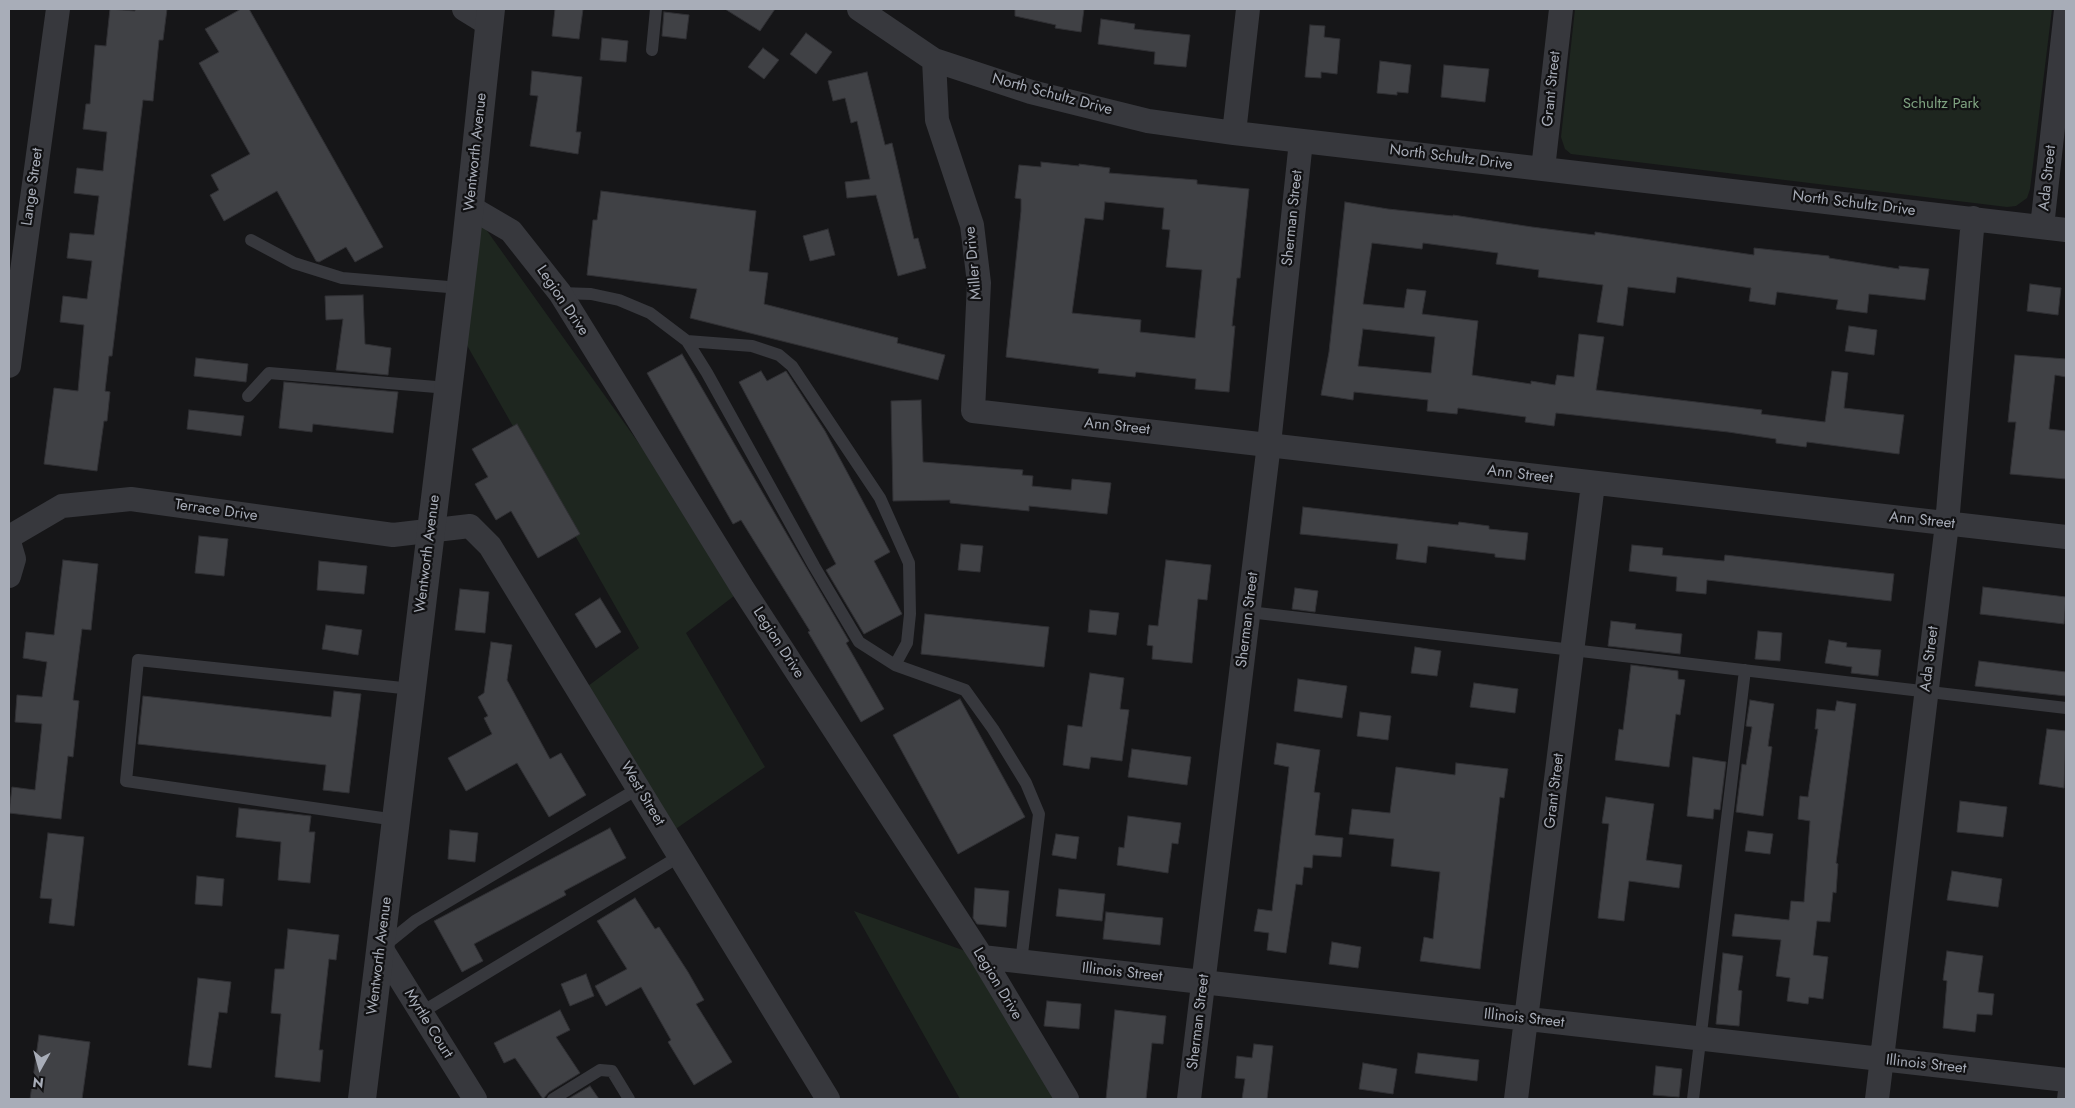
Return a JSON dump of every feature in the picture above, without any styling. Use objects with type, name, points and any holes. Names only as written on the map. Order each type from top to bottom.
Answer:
[{"type":"street","name":"Lange Street","points":[[9,366],[58,9]]},
{"type":"street","points":[[464,9],[491,17]]},
{"type":"street","name":"North Schultz Drive","points":[[859,9],[934,60],[1031,92],[1148,121],[1301,141],[2066,230]]},
{"type":"street","points":[[1234,133],[1248,9]]},
{"type":"street","name":"Grant Street","points":[[1543,169],[1561,9]]},
{"type":"street","name":"Ada Street","points":[[2042,227],[2066,10]]},
{"type":"street","name":"Wentworth Avenue","points":[[362,1099],[470,207],[491,17]]},
{"type":"street","name":"Miller Drive","points":[[934,60],[936,120],[972,225],[979,283],[973,411]]},
{"type":"street","name":"Sherman Street","points":[[1189,1099],[1269,444],[1301,141]]},
{"type":"street","name":"Legion Drive","points":[[470,207],[512,231],[560,293],[743,589],[982,957],[1067,1099]]},
{"type":"street","name":"Ada Street","points":[[1877,1099],[1946,524],[1973,218]]},
{"type":"street","name":"Ann Street","points":[[973,411],[1269,444],[1593,484],[2066,537]]},
{"type":"street","name":"Grant Street","points":[[1516,1099],[1593,484]]},
{"type":"street","name":"Terrace Drive","points":[[9,537],[62,506],[131,499],[393,535],[431,530]]},
{"type":"street","name":"West Street","points":[[431,530],[470,526],[490,546],[828,1099]]},
{"type":"street","points":[[9,542],[14,559],[9,576]]},
{"type":"street","name":"Myrtle Court","points":[[381,948],[475,1099]]},
{"type":"street","name":"Illinois Street","points":[[982,957],[2066,1080]]},
{"type":"lane","points":[[652,50],[656,9]]},
{"type":"lane","points":[[251,240],[294,263],[342,278],[460,288]]},
{"type":"lane","points":[[560,293],[591,294],[619,300],[650,313],[687,341],[707,372],[814,566],[859,642],[895,665],[965,690],[1026,783],[1039,814],[1021,962]]},
{"type":"lane","points":[[687,341],[752,346],[779,355],[792,366],[880,498],[909,563],[910,614],[907,643],[895,665]]},
{"type":"lane","points":[[248,396],[269,373],[448,388]]},
{"type":"lane","points":[[1249,612],[2066,708]]},
{"type":"lane","points":[[396,820],[126,781],[138,660],[412,690]]},
{"type":"lane","points":[[1693,1099],[1744,670]]},
{"type":"lane","points":[[381,948],[415,921],[638,788]]},
{"type":"lane","points":[[422,1012],[680,856]]},
{"type":"lane","points":[[553,1099],[600,1070],[612,1071],[629,1099]]},
{"type":"lane","points":[[2063,1099],[2066,1075]]},
{"type":"green space","name":"Schultz Park","points":[[1575,9],[2052,9],[2030,189],[2027,198],[2016,206],[2007,207],[1571,154],[1565,149],[1561,137]]},
{"type":"green space","points":[[470,207],[743,589],[686,633],[765,767],[667,835],[580,692],[639,648],[456,326]]},
{"type":"green space","points":[[854,911],[982,957],[1067,1099],[960,1099]]},
{"type":"building","points":[[110,9],[135,11],[135,9],[167,9],[163,40],[159,40],[153,101],[143,100],[112,356],[109,356],[105,391],[110,392],[107,421],[104,421],[97,471],[44,464],[54,388],[78,391],[84,325],[60,322],[63,296],[87,299],[92,261],[67,258],[70,233],[94,235],[99,196],[74,193],[77,168],[103,171],[107,132],[83,129],[86,104],[90,104],[95,45],[106,46]]},
{"type":"building","points":[[241,9],[249,9],[383,247],[355,262],[346,247],[319,262],[316,261],[277,191],[224,221],[210,195],[219,190],[211,175],[250,154],[199,63],[219,52],[205,29]]},
{"type":"building","points":[[555,9],[583,9],[579,39],[552,36]]},
{"type":"building","points":[[725,9],[775,9],[760,31]]},
{"type":"building","points":[[1015,9],[1084,9],[1081,32],[1055,28],[1056,25],[1015,16]]},
{"type":"building","points":[[664,12],[689,15],[686,39],[662,36]]},
{"type":"building","points":[[1101,19],[1135,24],[1134,29],[1190,35],[1186,67],[1154,64],[1155,52],[1098,44]]},
{"type":"building","points":[[1310,25],[1325,26],[1324,37],[1340,39],[1337,74],[1321,72],[1321,78],[1305,77]]},
{"type":"building","points":[[806,33],[832,52],[816,74],[790,54]]},
{"type":"building","points":[[602,38],[628,41],[626,62],[600,60]]},
{"type":"building","points":[[763,48],[779,60],[764,79],[748,67]]},
{"type":"building","points":[[1380,61],[1411,65],[1408,93],[1397,92],[1397,95],[1377,93]]},
{"type":"building","points":[[1444,65],[1489,69],[1485,102],[1441,97]]},
{"type":"building","points":[[532,71],[582,77],[576,132],[581,132],[578,154],[530,146],[538,96],[530,95]]},
{"type":"building","points":[[867,72],[885,145],[892,143],[914,239],[918,238],[926,268],[898,276],[876,195],[847,198],[845,182],[870,179],[857,121],[851,123],[845,98],[833,101],[828,81]]},
{"type":"building","points":[[1041,162],[1079,166],[1079,164],[1110,168],[1109,173],[1197,180],[1197,184],[1249,189],[1240,278],[1237,278],[1232,326],[1235,326],[1229,392],[1195,389],[1196,379],[1136,372],[1135,377],[1098,373],[1099,369],[1006,357],[1021,211],[1021,199],[1015,198],[1019,165],[1041,167]],"holes":[[[1105,202],[1164,208],[1162,229],[1170,230],[1166,267],[1202,270],[1195,338],[1140,332],[1141,320],[1072,313],[1085,218],[1103,220]]]},
{"type":"building","points":[[601,191],[756,211],[749,271],[768,273],[764,304],[898,338],[897,343],[945,355],[938,380],[690,318],[697,289],[587,275],[593,220],[597,220]]},
{"type":"building","points":[[1345,202],[1595,235],[1595,232],[1754,255],[1754,248],[1829,256],[1829,258],[1899,269],[1899,266],[1929,269],[1925,300],[1869,294],[1867,313],[1836,309],[1838,300],[1777,292],[1775,305],[1749,301],[1751,288],[1677,277],[1675,293],[1628,287],[1623,326],[1597,322],[1603,285],[1538,277],[1539,270],[1496,264],[1498,253],[1423,243],[1422,249],[1372,243],[1363,304],[1404,308],[1407,289],[1426,291],[1422,314],[1478,321],[1472,375],[1531,384],[1531,381],[1555,385],[1557,375],[1574,377],[1579,334],[1604,337],[1596,390],[1762,410],[1761,414],[1825,422],[1832,371],[1848,373],[1844,408],[1904,415],[1899,454],[1807,442],[1806,447],[1776,443],[1776,439],[1728,432],[1556,413],[1554,426],[1525,422],[1526,417],[1458,408],[1457,414],[1427,411],[1428,400],[1354,392],[1353,400],[1321,395],[1329,352]],"holes":[[[1363,329],[1435,337],[1431,373],[1358,366]]]},
{"type":"building","points":[[828,229],[835,255],[810,261],[803,236]]},
{"type":"building","points":[[2030,284],[2061,288],[2058,315],[2027,311]]},
{"type":"building","points":[[363,295],[365,344],[391,348],[388,375],[336,370],[343,319],[326,320],[325,296]]},
{"type":"building","points":[[1849,326],[1877,330],[1874,355],[1845,351]]},
{"type":"building","points":[[682,354],[849,641],[846,643],[884,709],[861,722],[808,632],[810,631],[741,520],[733,524],[647,373]]},
{"type":"building","points":[[2015,355],[2066,359],[2066,377],[2055,375],[2049,429],[2066,431],[2066,479],[2010,474],[2016,422],[2008,422]]},
{"type":"building","points":[[196,358],[248,364],[246,382],[194,376]]},
{"type":"building","points":[[761,371],[767,381],[786,371],[825,431],[890,552],[874,561],[902,614],[864,634],[826,570],[836,564],[739,382]]},
{"type":"building","points":[[284,382],[398,392],[393,433],[313,424],[312,432],[279,428]]},
{"type":"building","points":[[921,400],[923,462],[1023,470],[1022,475],[1033,476],[1032,486],[1071,490],[1072,479],[1111,483],[1107,514],[1029,506],[1029,511],[950,503],[950,500],[893,501],[891,401]]},
{"type":"building","points":[[189,410],[244,416],[241,436],[187,429]]},
{"type":"building","points":[[517,424],[580,534],[538,558],[511,511],[496,520],[475,484],[488,477],[472,449]]},
{"type":"building","points":[[1303,507],[1458,525],[1459,522],[1489,526],[1489,529],[1528,533],[1525,560],[1495,557],[1495,554],[1428,546],[1426,563],[1396,559],[1398,544],[1300,534]]},
{"type":"building","points":[[199,536],[228,539],[224,576],[195,573]]},
{"type":"building","points":[[961,544],[983,546],[980,572],[958,570]]},
{"type":"building","points":[[1632,545],[1663,548],[1662,555],[1724,561],[1725,555],[1894,574],[1891,601],[1707,580],[1706,594],[1676,591],[1677,577],[1629,571]]},
{"type":"building","points":[[63,560],[98,564],[91,630],[82,629],[73,700],[79,701],[73,757],[68,756],[61,819],[9,813],[12,787],[35,790],[42,724],[15,722],[17,695],[42,697],[47,662],[23,658],[26,632],[54,635]]},
{"type":"building","points":[[1166,560],[1211,565],[1207,600],[1198,599],[1192,663],[1152,659],[1153,646],[1147,645],[1149,625],[1158,626]]},
{"type":"building","points":[[319,561],[367,566],[364,594],[317,590]]},
{"type":"building","points":[[1983,587],[2066,597],[2064,624],[1980,614]]},
{"type":"building","points":[[1295,588],[1318,591],[1315,612],[1292,609]]},
{"type":"building","points":[[460,589],[489,592],[485,633],[455,630]]},
{"type":"building","points":[[600,598],[621,632],[596,648],[575,614]]},
{"type":"building","points":[[1090,610],[1119,613],[1116,635],[1088,632]]},
{"type":"building","points":[[925,614],[1049,627],[1044,667],[921,654]]},
{"type":"building","points":[[1611,621],[1636,624],[1635,629],[1682,634],[1680,654],[1608,646]]},
{"type":"building","points":[[326,625],[362,630],[358,655],[322,649]]},
{"type":"building","points":[[1758,631],[1782,633],[1780,661],[1755,659]]},
{"type":"building","points":[[1829,640],[1847,643],[1846,647],[1881,650],[1878,676],[1851,673],[1852,667],[1825,663]]},
{"type":"building","points":[[491,642],[512,645],[507,680],[550,759],[561,753],[586,795],[549,817],[517,763],[466,791],[448,758],[492,734],[484,718],[488,716],[478,697],[484,693]]},
{"type":"building","points":[[1415,647],[1441,651],[1437,676],[1411,673]]},
{"type":"building","points":[[1979,661],[2066,672],[2066,696],[1975,686]]},
{"type":"building","points":[[1631,665],[1678,671],[1678,679],[1685,680],[1680,715],[1676,714],[1669,767],[1615,760],[1619,729],[1623,730]]},
{"type":"building","points":[[1090,673],[1124,678],[1120,709],[1129,710],[1122,761],[1091,757],[1089,769],[1063,765],[1068,725],[1082,727]]},
{"type":"building","points":[[1298,679],[1347,686],[1342,718],[1294,711]]},
{"type":"building","points":[[1474,683],[1518,689],[1515,713],[1470,707]]},
{"type":"building","points":[[334,691],[361,694],[349,793],[323,790],[326,765],[138,744],[143,696],[331,717]]},
{"type":"building","points":[[960,699],[1025,817],[958,854],[893,735]]},
{"type":"building","points":[[1750,700],[1774,704],[1768,746],[1772,747],[1763,816],[1736,812],[1742,764],[1746,765],[1752,727],[1746,726]]},
{"type":"building","points":[[1837,701],[1856,704],[1836,863],[1838,864],[1836,893],[1833,892],[1830,922],[1817,921],[1813,955],[1828,957],[1823,999],[1809,997],[1808,1004],[1787,1001],[1790,978],[1776,976],[1781,940],[1732,936],[1735,914],[1789,920],[1791,901],[1804,902],[1810,821],[1798,819],[1800,796],[1808,797],[1818,729],[1815,729],[1817,709],[1835,711]]},
{"type":"building","points":[[1360,712],[1391,716],[1388,740],[1357,736]]},
{"type":"building","points":[[2047,729],[2066,731],[2064,788],[2039,784]]},
{"type":"building","points":[[1277,743],[1320,750],[1314,792],[1320,793],[1315,835],[1343,838],[1341,857],[1313,855],[1312,868],[1304,867],[1302,885],[1296,884],[1286,953],[1267,950],[1269,933],[1254,931],[1258,909],[1272,911],[1289,767],[1274,764]]},
{"type":"building","points":[[1132,749],[1191,757],[1187,785],[1128,777]]},
{"type":"building","points":[[1693,757],[1726,762],[1720,810],[1714,809],[1713,819],[1687,816]]},
{"type":"building","points":[[1456,763],[1508,769],[1504,798],[1500,797],[1480,969],[1420,961],[1424,937],[1433,939],[1440,872],[1391,866],[1394,839],[1349,834],[1352,809],[1390,813],[1396,767],[1455,775]]},
{"type":"building","points":[[1606,797],[1654,804],[1646,860],[1682,865],[1679,888],[1629,881],[1624,921],[1598,918],[1609,824],[1602,823]]},
{"type":"building","points":[[1960,801],[2007,807],[2003,837],[1957,832]]},
{"type":"building","points":[[239,808],[311,816],[309,832],[315,832],[310,883],[278,880],[281,842],[236,837]]},
{"type":"building","points":[[1128,816],[1181,823],[1178,844],[1172,843],[1168,873],[1117,865],[1119,847],[1124,848]]},
{"type":"building","points":[[610,828],[626,858],[564,891],[566,895],[474,944],[483,961],[462,972],[434,921]]},
{"type":"building","points":[[450,830],[478,833],[475,862],[448,859]]},
{"type":"building","points":[[1748,831],[1773,834],[1770,854],[1745,851]]},
{"type":"building","points":[[48,833],[84,837],[74,926],[49,923],[52,899],[40,898]]},
{"type":"building","points":[[1056,834],[1079,837],[1076,859],[1052,855]]},
{"type":"building","points":[[1952,871],[2002,879],[1998,907],[1947,900]]},
{"type":"building","points":[[197,876],[224,879],[222,906],[195,904]]},
{"type":"building","points":[[975,888],[1009,891],[1006,927],[977,924],[973,918]]},
{"type":"building","points":[[1059,889],[1105,894],[1102,921],[1056,916]]},
{"type":"building","points":[[635,898],[655,929],[659,927],[688,972],[704,1000],[696,1004],[732,1062],[694,1085],[668,1042],[671,1040],[641,987],[606,1006],[595,986],[627,969],[597,921]]},
{"type":"building","points":[[1106,912],[1163,918],[1160,945],[1103,939]]},
{"type":"building","points":[[288,929],[339,935],[336,960],[329,959],[319,1050],[323,1050],[320,1082],[275,1077],[281,1014],[271,1013],[275,969],[284,969]]},
{"type":"building","points":[[1332,942],[1361,947],[1358,968],[1329,964]]},
{"type":"building","points":[[1947,951],[1983,956],[1978,992],[1994,994],[1992,1015],[1977,1014],[1975,1032],[1943,1028],[1947,981],[1943,980]]},
{"type":"building","points":[[1723,953],[1743,956],[1738,990],[1742,991],[1739,1026],[1716,1024]]},
{"type":"building","points":[[586,974],[594,996],[570,1006],[561,984]]},
{"type":"building","points":[[198,978],[231,982],[227,1013],[219,1012],[211,1068],[188,1065]]},
{"type":"building","points":[[1047,1001],[1081,1004],[1079,1029],[1044,1026]]},
{"type":"building","points":[[560,1010],[570,1030],[556,1037],[580,1073],[549,1092],[543,1099],[515,1058],[504,1063],[494,1043]]},
{"type":"building","points":[[1115,1010],[1166,1016],[1163,1044],[1152,1043],[1146,1099],[1106,1099]]},
{"type":"building","points":[[39,1035],[90,1042],[82,1099],[30,1099]]},
{"type":"building","points":[[1254,1044],[1273,1046],[1267,1099],[1242,1099],[1245,1079],[1235,1078],[1237,1056],[1252,1058]]},
{"type":"building","points":[[1418,1053],[1479,1060],[1477,1081],[1415,1073]]},
{"type":"building","points":[[1363,1063],[1397,1069],[1393,1094],[1359,1089]]},
{"type":"building","points":[[1656,1066],[1682,1069],[1679,1097],[1653,1095]]},
{"type":"building","points":[[590,1086],[599,1099],[568,1099]]}]
